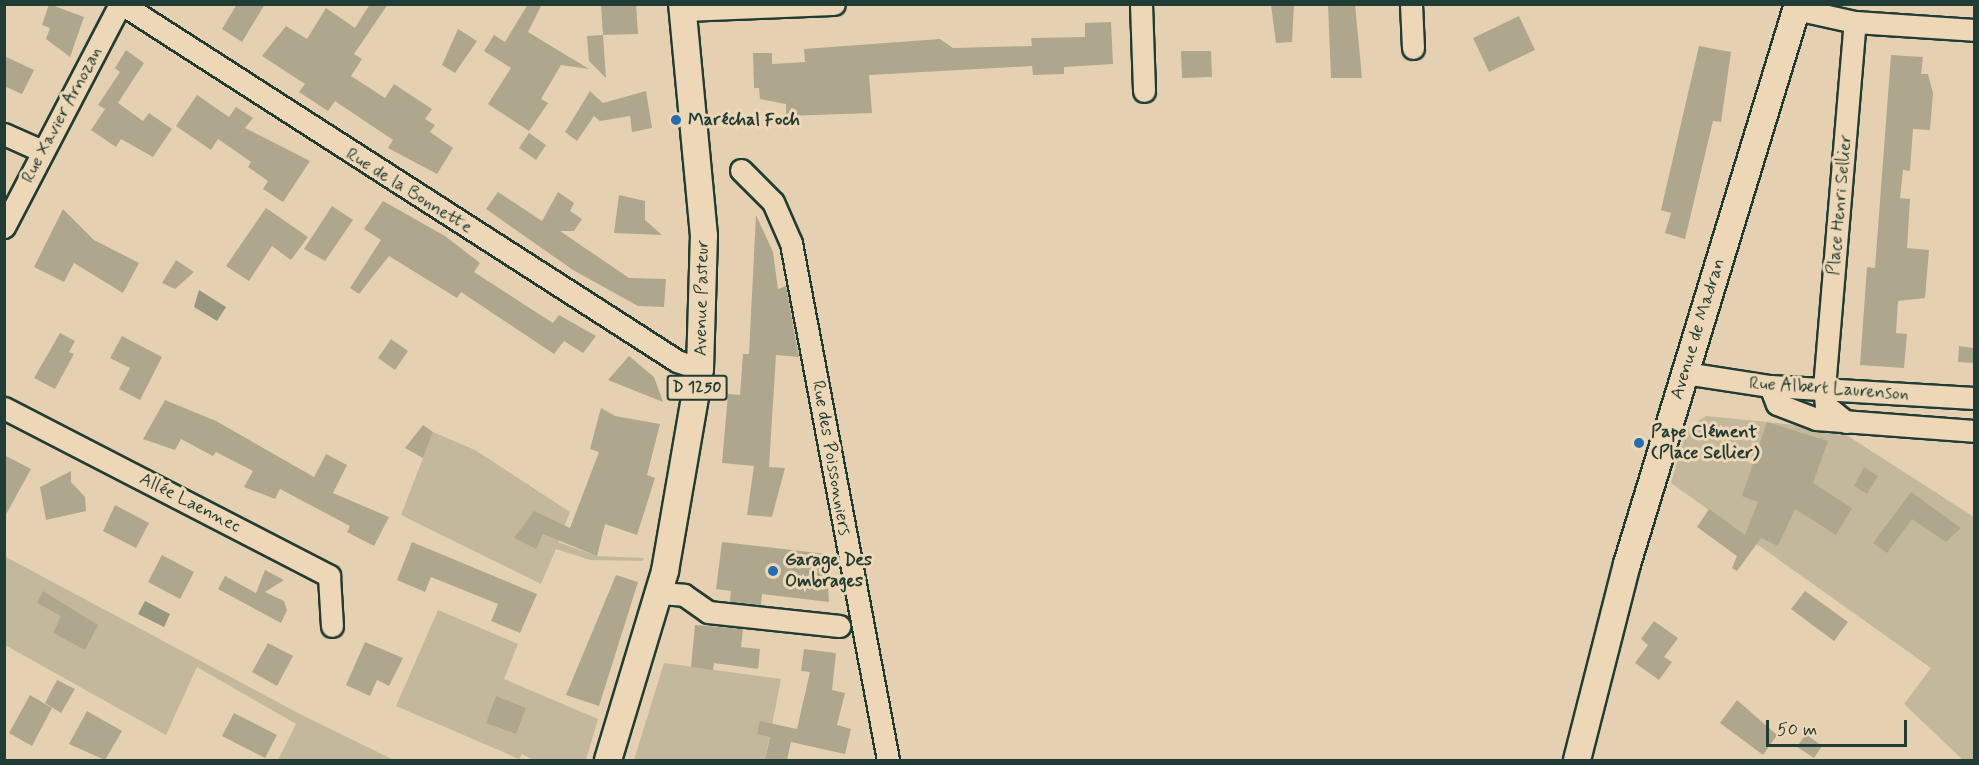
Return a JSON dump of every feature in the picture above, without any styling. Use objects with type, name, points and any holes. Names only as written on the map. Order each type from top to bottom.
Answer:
[{"type":"main road","name":"Avenue de Madran","points":[[1577,760],[1627,564],[1797,7]]},
{"type":"main road","name":"Avenue Pasteur","points":[[608,760],[658,593],[685,474],[700,369],[704,236],[682,8]]},
{"type":"street","name":"Rue Xavier Arnozan","points":[[4,227],[121,4]]},
{"type":"street","name":"Rue de la Bonnette","points":[[121,4],[668,354],[700,369]]},
{"type":"street","points":[[682,8],[834,4]]},
{"type":"street","points":[[1141,4],[1144,92]]},
{"type":"street","points":[[1411,4],[1413,48]]},
{"type":"street","points":[[1797,7],[1855,22],[1974,30]]},
{"type":"street","name":"Place Henri Sellier","points":[[1824,388],[1855,22]]},
{"type":"street","points":[[4,134],[42,151]]},
{"type":"street","name":"Rue des Poissonniers","points":[[741,170],[773,202],[791,243],[888,760]]},
{"type":"street","name":"Rue Albert Laurenson","points":[[1685,373],[1770,386],[1974,398]]},
{"type":"street","points":[[1770,386],[1777,404],[1790,412],[1846,422],[1974,431]]},
{"type":"street","points":[[1824,388],[1826,406],[1846,422]]},
{"type":"street","name":"Allée Laennec","points":[[4,408],[329,576],[332,626]]},
{"type":"street","points":[[658,593],[684,595],[708,612],[839,626]]},
{"type":"shaded area","points":[[199,290],[226,307],[217,321],[194,307]]},
{"type":"shaded area","points":[[1706,416],[1837,429],[1974,517],[1974,760],[1963,760],[1904,704],[1931,668],[1671,483],[1687,429]]},
{"type":"shaded area","points":[[433,432],[475,450],[570,512],[558,542],[597,556],[644,558],[643,561],[590,560],[556,549],[541,584],[401,515]]},
{"type":"shaded area","points":[[4,556],[302,715],[394,760],[278,760],[296,724],[197,667],[166,735],[5,645]]},
{"type":"shaded area","points":[[145,601],[170,614],[164,627],[138,614]]},
{"type":"shaded area","points":[[438,610],[518,644],[504,679],[598,719],[586,760],[533,760],[522,754],[519,759],[396,706]]},
{"type":"shaded area","points":[[664,663],[781,679],[765,760],[634,760]]},
{"type":"building","points":[[49,4],[84,17],[70,57],[46,39],[50,28],[42,25]]},
{"type":"building","points":[[237,4],[265,4],[242,42],[222,29]]},
{"type":"building","points":[[370,4],[388,4],[354,54],[362,59],[351,76],[385,98],[394,84],[432,109],[425,119],[435,125],[430,132],[453,148],[437,174],[388,148],[393,140],[335,101],[328,111],[299,92],[305,84],[262,56],[286,26],[307,39],[326,8],[355,28]]},
{"type":"building","points":[[528,4],[542,4],[528,32],[589,69],[561,65],[541,99],[548,103],[529,131],[488,104],[511,68],[484,51],[494,35],[505,42]]},
{"type":"building","points":[[601,4],[636,4],[638,34],[603,35]]},
{"type":"building","points":[[1328,4],[1355,4],[1362,78],[1331,78]]},
{"type":"building","points":[[1271,5],[1294,5],[1292,42],[1276,43]]},
{"type":"building","points":[[1519,16],[1535,50],[1489,72],[1473,38]]},
{"type":"building","points":[[1111,22],[1113,64],[1064,67],[1064,74],[1033,75],[1032,66],[869,75],[872,113],[786,116],[786,104],[760,99],[759,88],[754,88],[753,53],[772,53],[772,64],[805,62],[804,49],[940,39],[953,48],[1032,46],[1031,38],[1085,37],[1085,23]]},
{"type":"building","points":[[458,29],[477,41],[455,73],[442,65]]},
{"type":"building","points":[[603,35],[606,78],[589,61],[587,36]]},
{"type":"building","points":[[1699,46],[1731,52],[1721,122],[1713,121],[1685,239],[1665,233],[1671,213],[1661,210]]},
{"type":"building","points":[[126,50],[144,63],[118,103],[143,121],[149,113],[172,129],[153,157],[121,139],[116,147],[91,130],[105,109],[98,105],[120,72],[115,68]]},
{"type":"building","points":[[1181,51],[1211,51],[1212,77],[1182,78]]},
{"type":"building","points":[[1891,55],[1923,57],[1921,74],[1928,74],[1933,93],[1930,130],[1913,129],[1910,171],[1903,170],[1900,198],[1910,199],[1907,248],[1929,250],[1925,298],[1898,301],[1896,333],[1907,334],[1904,368],[1860,365],[1867,267],[1875,268]]},
{"type":"building","points":[[4,56],[34,70],[22,94],[4,86]]},
{"type":"building","points":[[590,91],[603,103],[646,91],[652,128],[632,132],[630,116],[600,121],[594,116],[577,141],[565,132]]},
{"type":"building","points":[[197,95],[229,117],[236,107],[253,118],[245,128],[310,161],[283,202],[263,189],[268,181],[248,167],[251,162],[218,139],[211,150],[176,126]]},
{"type":"building","points":[[529,133],[546,145],[536,160],[519,148]]},
{"type":"building","points":[[498,192],[542,221],[558,192],[574,203],[570,211],[582,219],[574,231],[560,231],[629,278],[666,279],[664,307],[638,306],[573,270],[486,209]]},
{"type":"building","points":[[619,195],[645,201],[645,220],[662,235],[614,233]]},
{"type":"building","points":[[383,201],[445,236],[480,263],[474,272],[553,323],[559,315],[596,336],[583,353],[564,341],[554,354],[461,292],[457,298],[389,256],[359,294],[350,288],[381,240],[364,229]]},
{"type":"building","points":[[332,206],[353,220],[325,261],[304,249]]},
{"type":"building","points":[[266,208],[308,237],[291,260],[272,246],[249,281],[226,266]]},
{"type":"building","points":[[63,209],[94,240],[139,263],[123,293],[74,263],[64,282],[34,267]]},
{"type":"building","points":[[756,215],[773,252],[778,289],[786,286],[799,357],[776,355],[769,467],[785,468],[772,517],[747,515],[754,466],[722,463],[728,394],[740,395],[743,354],[749,354]]},
{"type":"building","points":[[176,260],[194,272],[175,289],[162,283]]},
{"type":"building","points":[[60,333],[75,341],[69,352],[74,354],[55,389],[34,378]]},
{"type":"building","points":[[122,336],[162,357],[140,400],[119,389],[130,368],[110,358]]},
{"type":"building","points":[[391,339],[408,351],[395,370],[378,358]]},
{"type":"building","points":[[1959,346],[1974,348],[1974,363],[1958,362]]},
{"type":"building","points":[[629,356],[654,377],[663,402],[608,380]]},
{"type":"building","points":[[165,400],[216,421],[314,477],[326,454],[347,465],[333,493],[389,517],[374,546],[347,532],[350,526],[280,489],[275,499],[244,487],[253,471],[216,452],[213,456],[181,439],[175,450],[143,439]]},
{"type":"building","points":[[601,408],[615,416],[660,424],[647,475],[655,478],[637,535],[605,524],[597,556],[543,534],[536,549],[514,538],[534,511],[570,528],[599,452],[590,449]]},
{"type":"building","points":[[1767,422],[1828,441],[1813,483],[1852,508],[1836,535],[1795,509],[1778,546],[1761,538],[1737,571],[1732,568],[1737,556],[1697,527],[1709,509],[1745,535],[1758,502],[1742,496]]},
{"type":"building","points":[[423,425],[433,432],[423,458],[405,448]]},
{"type":"building","points":[[4,455],[31,469],[4,518]]},
{"type":"building","points":[[1864,467],[1878,476],[1867,494],[1854,486]]},
{"type":"building","points":[[71,471],[71,482],[85,497],[86,511],[46,520],[40,487]]},
{"type":"building","points":[[1911,492],[1961,528],[1946,542],[1912,519],[1887,553],[1873,543]]},
{"type":"building","points":[[115,505],[149,523],[136,548],[103,531]]},
{"type":"building","points":[[412,542],[537,594],[520,633],[491,621],[498,604],[431,577],[425,592],[397,580]]},
{"type":"building","points":[[722,542],[826,554],[829,602],[762,594],[761,605],[730,602],[731,591],[716,589]]},
{"type":"building","points":[[162,555],[194,572],[180,599],[148,582]]},
{"type":"building","points":[[265,570],[284,580],[265,592],[284,601],[287,610],[281,623],[218,589],[225,576],[256,593]]},
{"type":"building","points":[[616,575],[638,582],[599,706],[566,695]]},
{"type":"building","points":[[43,591],[98,625],[85,650],[53,633],[61,616],[37,603]]},
{"type":"building","points":[[1805,591],[1848,622],[1834,641],[1791,609]]},
{"type":"building","points":[[1654,621],[1678,638],[1664,657],[1672,662],[1659,680],[1635,663],[1648,645],[1641,639]]},
{"type":"building","points":[[695,625],[743,629],[741,647],[760,649],[758,669],[714,663],[713,670],[691,667]]},
{"type":"building","points":[[365,642],[403,658],[389,686],[377,680],[370,696],[346,685]]},
{"type":"building","points":[[268,643],[293,656],[277,686],[252,672]]},
{"type":"building","points":[[804,649],[836,653],[832,690],[845,693],[837,725],[851,729],[845,754],[791,742],[787,760],[765,760],[770,737],[757,734],[760,721],[797,729],[810,672],[801,671]]},
{"type":"building","points":[[57,680],[75,689],[61,713],[45,703]]},
{"type":"building","points":[[30,695],[52,708],[32,746],[9,733]]},
{"type":"building","points":[[496,696],[526,708],[516,734],[486,723]]},
{"type":"building","points":[[1737,700],[1777,735],[1763,755],[1720,723]]},
{"type":"building","points":[[87,711],[122,731],[105,760],[69,744]]},
{"type":"building","points":[[234,713],[277,735],[265,758],[222,736]]},
{"type":"building","points":[[1806,734],[1822,746],[1814,758],[1797,747]]},
{"type":"place","name":"Maréchal Foch","points":[[676,120]]},
{"type":"place","name":"Pape Clément (Place Sellier)","points":[[1639,443]]},
{"type":"place","name":"Garage Des Ombrages","points":[[773,571]]}]
